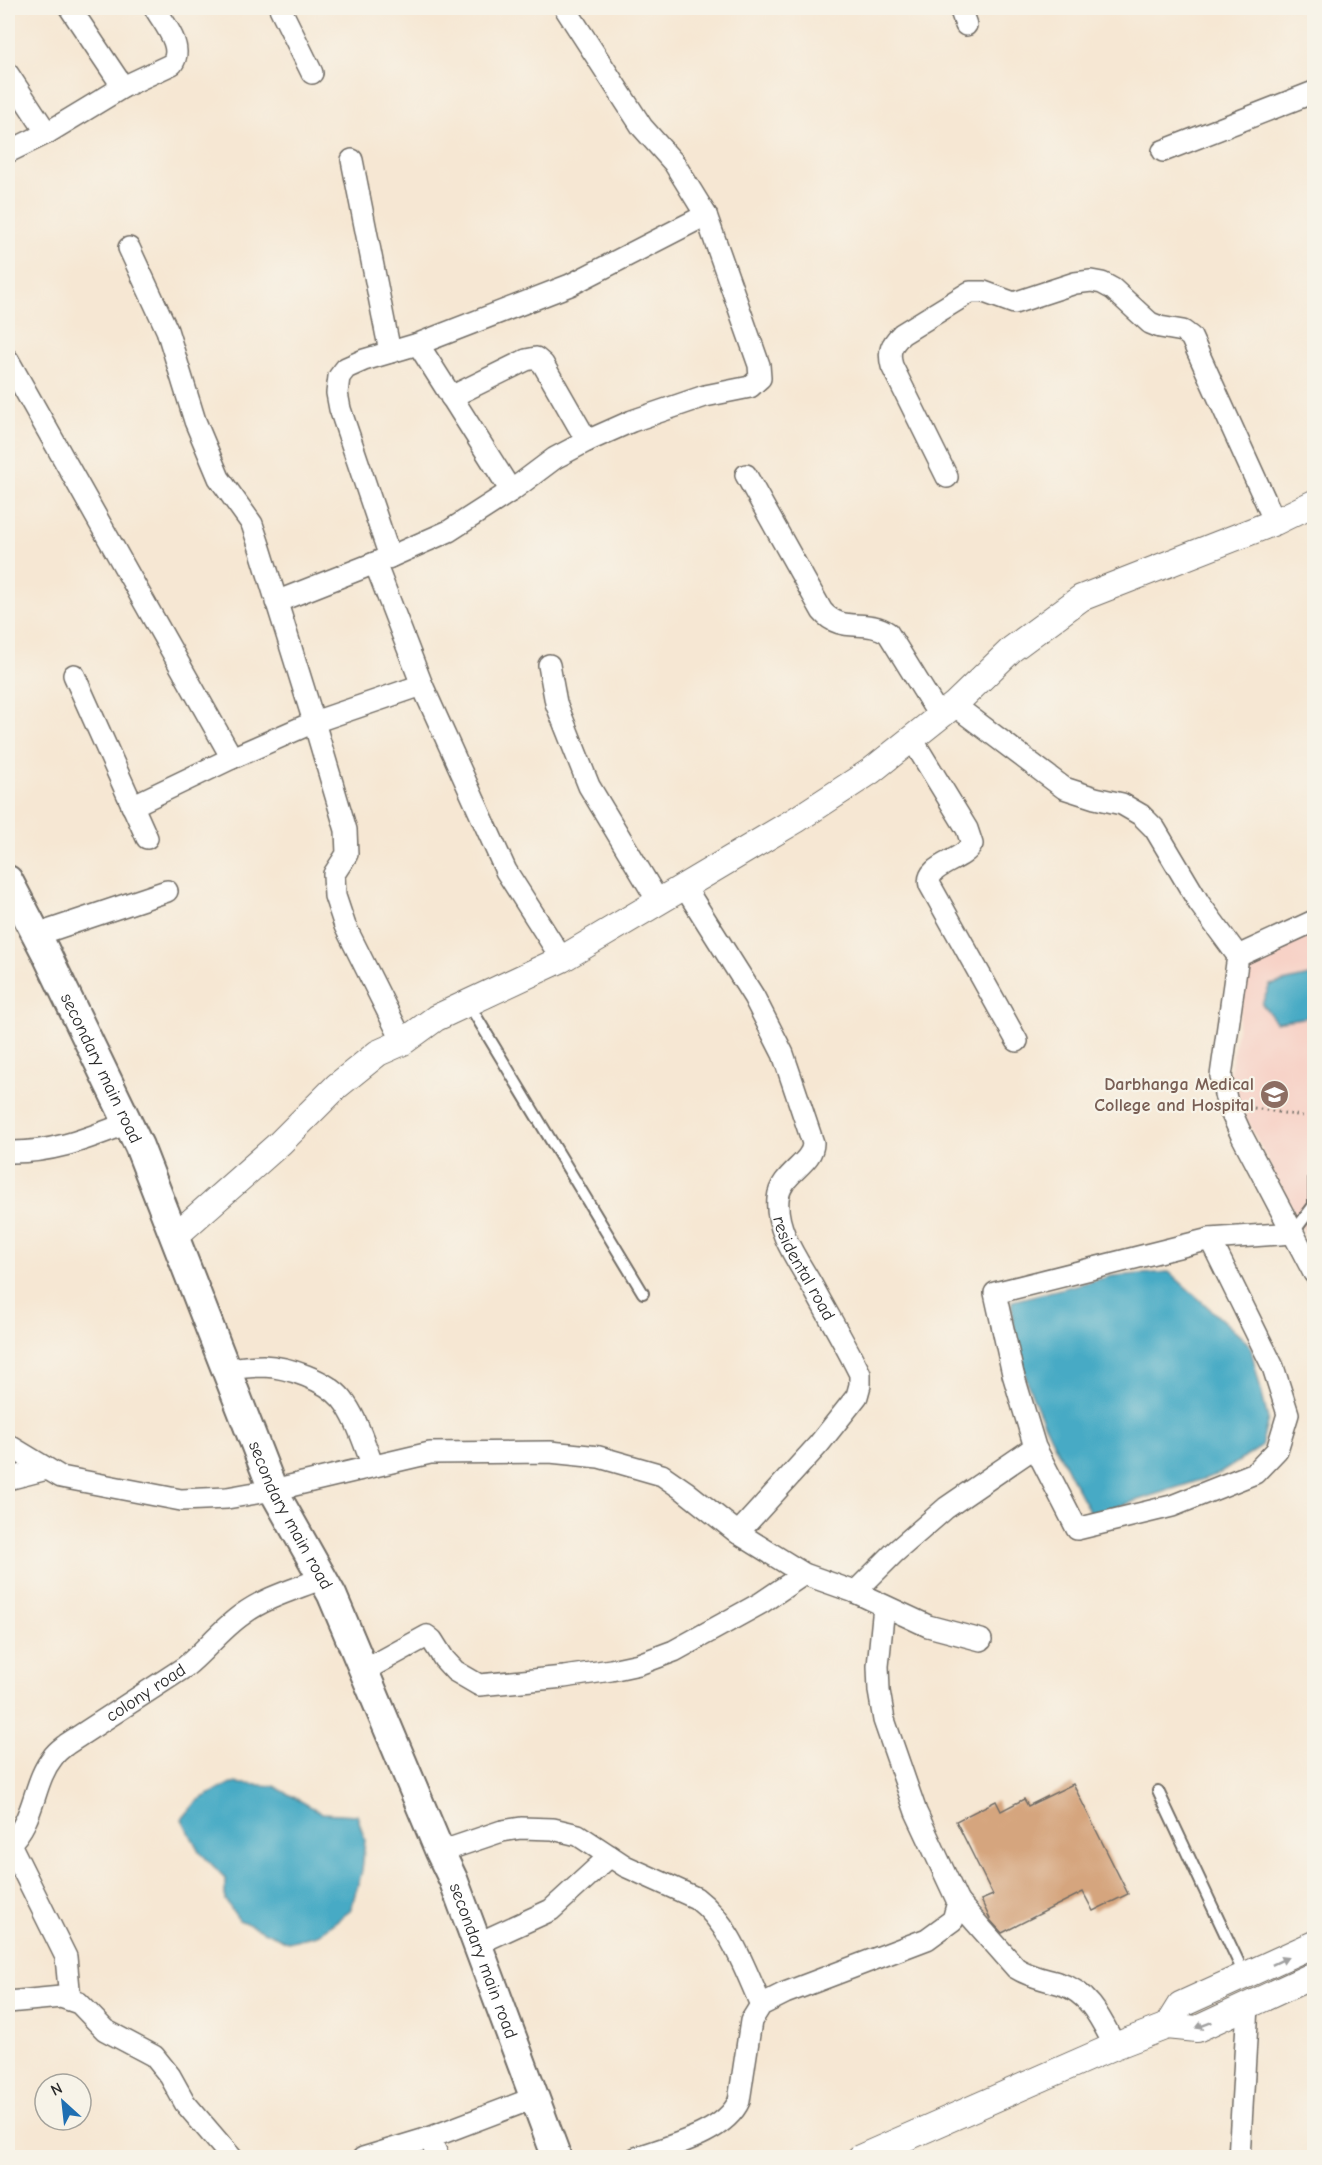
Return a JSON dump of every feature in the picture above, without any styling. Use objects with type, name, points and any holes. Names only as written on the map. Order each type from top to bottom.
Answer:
[{"type":"main road","name":"secondary main road","points":[[8,880],[139,1146],[273,1490],[323,1578],[365,1670],[453,1879],[557,2157]]},
{"type":"street","points":[[70,8],[123,87]]},
{"type":"street","points":[[8,152],[47,133],[123,87],[166,68],[176,58],[177,46],[155,8]]},
{"type":"street","points":[[280,8],[312,72]]},
{"type":"street","points":[[276,602],[449,531],[511,491],[555,458],[587,441],[632,421],[705,396],[750,387],[760,378],[759,364],[706,215],[674,163],[642,127],[565,8]]},
{"type":"street","points":[[8,74],[47,133]]},
{"type":"street","points":[[1163,152],[1314,92]]},
{"type":"street","points":[[352,160],[390,352]]},
{"type":"street","points":[[562,959],[506,871],[422,685],[382,560],[340,409],[337,393],[339,377],[346,368],[418,344],[570,285],[706,215]]},
{"type":"street","points":[[129,248],[167,330],[195,421],[219,478],[252,524],[346,830],[347,854],[334,874],[339,910],[403,1042]]},
{"type":"street","points":[[947,477],[892,366],[890,350],[894,343],[902,334],[970,292],[984,292],[1014,303],[1075,283],[1091,281],[1102,283],[1113,289],[1150,324],[1183,331],[1191,337],[1275,522]]},
{"type":"street","points":[[418,344],[511,491]]},
{"type":"street","points":[[452,397],[526,360],[536,358],[543,364],[587,441]]},
{"type":"street","points":[[8,360],[232,758]]},
{"type":"street","points":[[746,475],[822,611],[834,622],[873,627],[888,633],[947,711],[1064,788],[1078,794],[1122,804],[1142,814],[1155,829],[1199,903],[1238,956],[1221,1076],[1227,1103],[1314,1273]]},
{"type":"street","points":[[174,1237],[280,1143],[337,1086],[378,1053],[403,1042],[436,1018],[562,959],[872,771],[947,711],[1012,649],[1081,598],[1275,522],[1314,503]]},
{"type":"street","points":[[549,665],[556,704],[589,786],[658,901]]},
{"type":"street","points":[[74,675],[147,838]]},
{"type":"street","points":[[132,806],[314,722],[422,685]]},
{"type":"street","points":[[912,739],[967,829],[972,844],[966,853],[931,873],[928,880],[1017,1041]]},
{"type":"street","name":"residental road","points":[[684,886],[754,997],[787,1064],[812,1137],[813,1148],[809,1156],[780,1187],[777,1204],[780,1221],[793,1254],[860,1374],[860,1385],[856,1396],[846,1410],[819,1444],[738,1533]]},
{"type":"street","points":[[36,935],[167,891]]},
{"type":"street","points":[[1238,956],[1314,921]]},
{"type":"street","points":[[8,1152],[47,1150],[68,1146],[128,1123]]},
{"type":"street","points":[[1210,1239],[1273,1367],[1288,1414],[1277,1450],[1255,1473],[1172,1506],[1077,1529],[1035,1447],[1013,1374],[995,1293],[1210,1239],[1293,1233]]},
{"type":"street","points":[[226,1369],[263,1366],[318,1380],[333,1390],[343,1401],[351,1414],[373,1466]]},
{"type":"street","points":[[8,1445],[62,1477],[181,1500],[227,1498],[273,1490],[430,1453],[550,1452],[599,1457],[662,1475],[738,1533],[804,1574],[855,1592],[928,1626],[981,1640]]},
{"type":"street","points":[[855,1592],[894,1553],[946,1508],[1035,1447]]},
{"type":"street","points":[[8,1479],[47,1469]]},
{"type":"street","points":[[365,1670],[427,1636],[455,1671],[479,1685],[564,1677],[620,1668],[674,1651],[761,1603],[804,1574]]},
{"type":"street","name":"colony road","points":[[9,1845],[26,1821],[52,1757],[67,1744],[184,1667],[202,1653],[217,1634],[243,1614],[263,1602],[323,1578]]},
{"type":"street","points":[[884,1606],[878,1666],[884,1720],[916,1812],[958,1902],[1016,1968],[1026,1975],[1063,1984],[1084,1996],[1093,2006],[1115,2046]]},
{"type":"street","points":[[440,1852],[481,1837],[521,1828],[553,1830],[578,1835],[625,1866],[696,1898],[715,1914],[761,2005]]},
{"type":"street","points":[[9,1845],[66,1957],[70,1999]]},
{"type":"street","points":[[477,1944],[551,1910],[610,1856]]},
{"type":"street","points":[[636,2157],[710,2129],[728,2118],[735,2110],[739,2101],[751,2021],[761,2005],[785,1993],[927,1939],[952,1920],[958,1902]]},
{"type":"street","points":[[1167,2026],[1180,2005],[1314,1944]]},
{"type":"street","points":[[860,2157],[1115,2046],[1167,2026],[1197,2029],[1314,1976]]},
{"type":"street","points":[[8,2002],[60,1997],[79,2003],[105,2030],[154,2056],[170,2076],[185,2103],[232,2157]]},
{"type":"street","points":[[1239,2157],[1248,2006]]},
{"type":"street","points":[[363,2157],[429,2138],[534,2098]]},
{"type":"street","points":[[429,2138],[439,2157]]},
{"type":"lane","points":[[468,1003],[643,1293]]},
{"type":"lane","points":[[1293,1233],[1314,1205],[1314,1154]]},
{"type":"lane","points":[[1158,1791],[1245,1977]]},
{"type":"path","points":[[1227,1103],[1314,1118]]},
{"type":"shaded area","name":"Darbhanga Medical College and Hospital","points":[[1314,931],[1314,1251],[1242,1110],[1229,1077],[1249,960]]},
{"type":"water","points":[[1314,975],[1314,1016],[1276,1022],[1262,1004],[1270,985]]},
{"type":"water","points":[[1169,1272],[1250,1345],[1268,1419],[1261,1447],[1219,1474],[1091,1515],[1051,1439],[1028,1385],[1014,1330],[1012,1301],[1112,1276]]},
{"type":"water","points":[[231,1783],[274,1786],[322,1813],[357,1815],[365,1840],[362,1871],[350,1911],[317,1935],[288,1942],[239,1920],[225,1900],[225,1878],[199,1851],[182,1819],[198,1800]]},
{"type":"building","points":[[1073,1784],[1128,1894],[1093,1911],[1083,1892],[1002,1933],[991,1921],[981,1900],[993,1895],[956,1821],[996,1801],[1001,1811],[1024,1799],[1028,1806]]},
{"type":"place","name":"Darbhanga Medical College and Hospital","points":[[1275,1094]]}]
